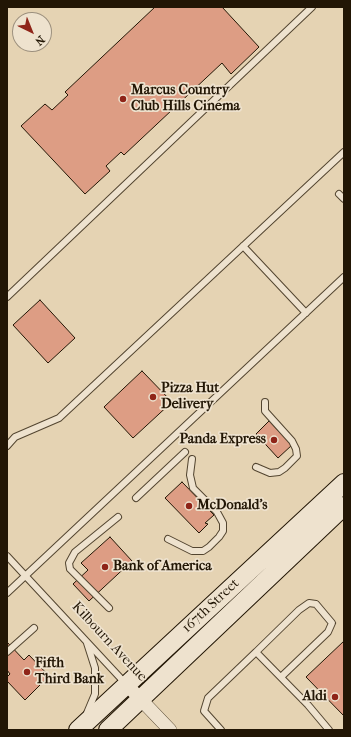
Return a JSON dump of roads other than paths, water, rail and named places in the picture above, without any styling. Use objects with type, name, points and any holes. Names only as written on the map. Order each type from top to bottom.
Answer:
[{"type":"main road","name":"167th Street","points":[[80,729],[344,483]]},
{"type":"main road","name":"167th Street","points":[[108,730],[344,506]]},
{"type":"street","name":"Kilbourn Avenue","points":[[127,685],[170,730]]},
{"type":"lane","points":[[7,297],[312,7]]},
{"type":"lane","points":[[7,446],[15,437],[59,418],[344,152]]},
{"type":"lane","points":[[243,246],[306,313]]},
{"type":"lane","points":[[7,593],[173,439],[344,277]]},
{"type":"lane","points":[[256,467],[270,473],[279,472],[297,456],[296,448],[292,441],[265,411],[265,402]]},
{"type":"lane","points":[[136,498],[185,452]]},
{"type":"lane","points":[[168,539],[192,550],[203,551],[209,547],[223,531],[223,523],[217,512],[193,488],[190,475],[192,459]]},
{"type":"lane","points":[[109,608],[70,569],[69,562],[75,552],[118,517]]},
{"type":"lane","name":"Kilbourn Avenue","points":[[7,556],[127,685]]},
{"type":"lane","points":[[221,730],[204,711],[208,698],[300,610],[309,603],[316,604],[332,623],[328,632],[281,677]]},
{"type":"lane","points":[[7,652],[34,628]]},
{"type":"lane","points":[[80,729],[95,694],[95,668],[86,641]]},
{"type":"lane","points":[[256,652],[308,705],[329,730]]},
{"type":"place","name":"Marcus Country Club Hills Cinema","points":[[123,99]]},
{"type":"place","name":"Pizza Hut Delivery","points":[[153,397]]},
{"type":"place","name":"Panda Express","points":[[274,440]]},
{"type":"place","name":"McDonald's","points":[[189,506]]},
{"type":"place","name":"Bank of America","points":[[105,567]]},
{"type":"place","name":"Fifth Third Bank","points":[[27,672]]},
{"type":"place","name":"Aldi","points":[[335,697]]}]
